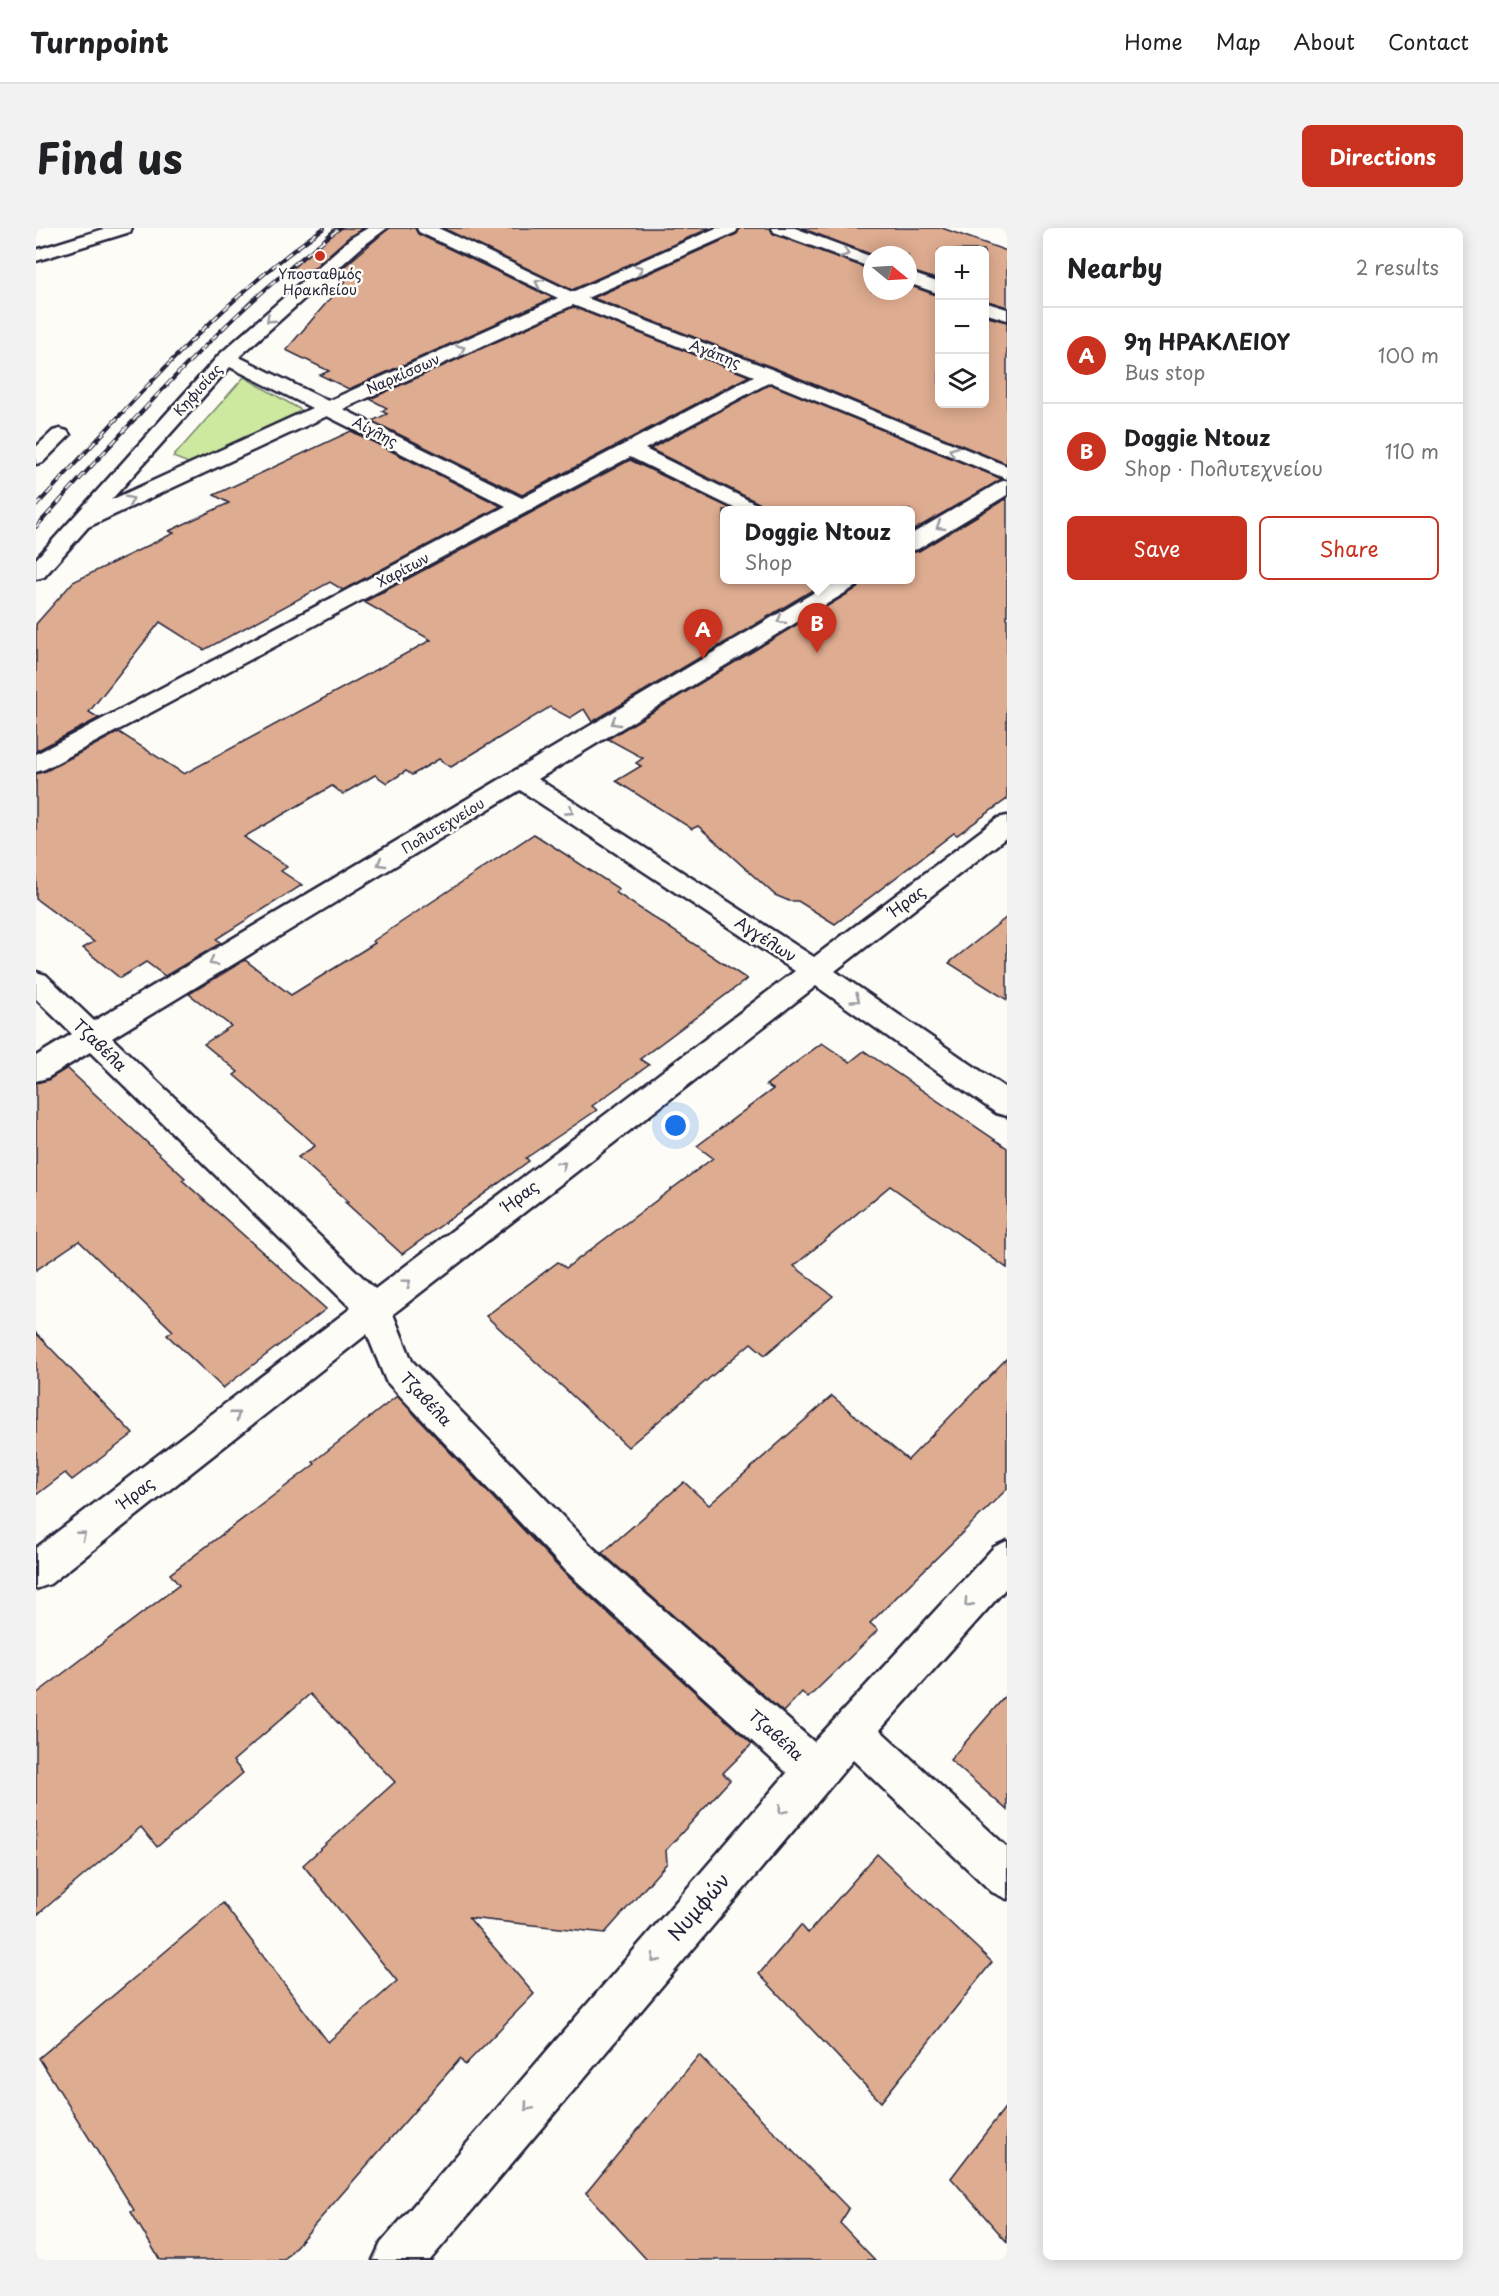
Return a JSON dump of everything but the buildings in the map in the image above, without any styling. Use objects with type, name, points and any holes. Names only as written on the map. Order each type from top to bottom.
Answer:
[{"type":"street","points":[[36,256],[124,228]]},
{"type":"street","name":"Κηφισίας","points":[[36,572],[227,358],[357,242],[379,228]]},
{"type":"street","name":"Αγάπης","points":[[425,228],[573,299],[769,375],[1007,473]]},
{"type":"street","name":"Ναρκίσσων","points":[[77,524],[328,408],[730,228]]},
{"type":"street","points":[[780,228],[863,260]]},
{"type":"street","points":[[917,280],[935,287]]},
{"type":"street","points":[[989,309],[1007,315]]},
{"type":"street","name":"Αίγλης","points":[[227,358],[522,506]]},
{"type":"street","name":"Χαρίτων","points":[[36,764],[769,375]]},
{"type":"street","points":[[36,458],[60,435]]},
{"type":"street","points":[[630,448],[745,506]]},
{"type":"street","points":[[915,541],[1007,486]]},
{"type":"street","name":"Πολυτεχνείου","points":[[36,1070],[842,584]]},
{"type":"street","name":"Αγγέλων","points":[[521,779],[815,971],[1007,1105]]},
{"type":"street","name":"Ήρας","points":[[36,1571],[1007,824]]},
{"type":"street","name":"Τζαβέλα","points":[[36,982],[374,1309],[398,1370],[580,1560],[816,1771]]},
{"type":"street","name":"Νυμφών","points":[[398,2260],[816,1771],[1007,1559]]},
{"type":"street","points":[[852,1731],[1007,1877]]},
{"type":"green space","points":[[244,377],[308,414],[191,464],[173,457]]},
{"type":"railway","points":[[36,506],[209,323],[246,289],[324,228]]},
{"type":"railway","points":[[36,527],[144,409],[218,333],[298,261],[340,228]]},
{"type":"place","name":"Υποσταθμός Ηρακλείου","points":[[320,256]]},
{"type":"place","name":"Doggie Ntouz","points":[[817,653]]},
{"type":"place","name":"9η ΗΡΑΚΛΕΙΟΥ","points":[[703,659]]}]
